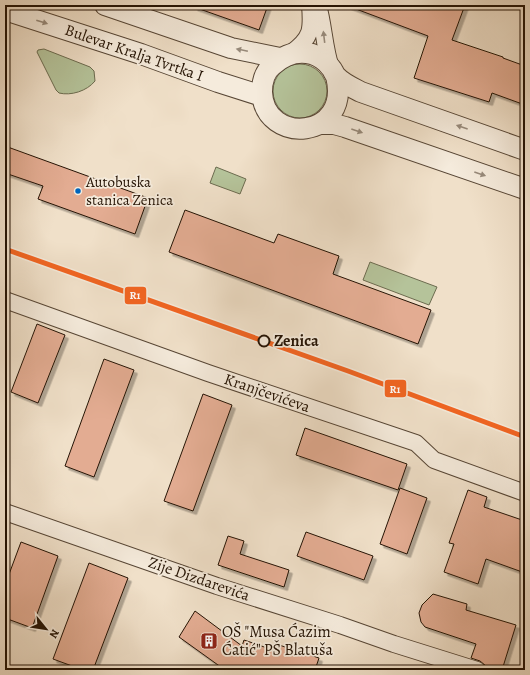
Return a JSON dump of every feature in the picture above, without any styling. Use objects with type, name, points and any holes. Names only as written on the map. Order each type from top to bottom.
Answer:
[{"type":"street","points":[[105,5],[231,48],[286,56],[300,52],[312,54],[323,59],[348,85],[362,92],[525,150]]},
{"type":"street","points":[[310,5],[311,26],[303,43],[270,67],[266,74],[262,88],[262,96],[265,106],[271,116],[279,123],[288,127],[299,129],[310,128],[319,124],[328,117],[335,108],[338,98],[338,87],[334,72],[326,53],[322,19],[318,5]]},
{"type":"street","name":"Bulevar Kralja Tvrtka I","points":[[5,10],[141,54],[218,82],[262,96]]},
{"type":"street","points":[[319,124],[334,124],[345,127],[525,189]]},
{"type":"street","name":"Kranjčevićeva","points":[[5,300],[208,373],[416,443],[434,460],[525,493]]},
{"type":"street","name":"Zije Dizdarevića","points":[[5,512],[217,586],[477,670]]},
{"type":"green space","points":[[44,49],[90,67],[94,71],[95,81],[88,88],[78,92],[69,94],[59,93],[56,90],[37,52],[38,50]]},
{"type":"green space","points":[[300,64],[310,66],[319,72],[325,81],[327,91],[325,101],[319,110],[310,116],[300,118],[290,116],[281,110],[275,101],[273,91],[275,81],[281,72],[290,66]]},
{"type":"green space","points":[[216,167],[246,179],[240,194],[210,183]]},
{"type":"green space","points":[[370,262],[437,287],[429,305],[363,280]]},
{"type":"building","points":[[195,5],[268,5],[259,30],[194,7]]},
{"type":"building","points":[[348,5],[465,5],[452,40],[525,66],[525,105],[492,93],[489,102],[414,78],[428,36]]},
{"type":"building","name":"Autobuska stanica Zenica","points":[[5,146],[148,198],[135,234],[38,199],[43,186],[5,173]]},
{"type":"building","points":[[185,210],[274,243],[278,234],[339,256],[333,274],[431,310],[418,344],[169,252]]},
{"type":"building","points":[[37,324],[65,335],[38,403],[11,392]]},
{"type":"building","points":[[104,359],[134,370],[94,477],[65,466]]},
{"type":"building","points":[[203,394],[232,405],[193,511],[164,501]]},
{"type":"building","points":[[305,428],[407,464],[398,490],[296,455]]},
{"type":"building","points":[[400,488],[427,498],[407,554],[380,544]]},
{"type":"building","points":[[468,490],[487,497],[484,507],[525,521],[525,573],[486,559],[478,584],[444,572],[454,544],[449,543]]},
{"type":"building","points":[[306,532],[373,556],[364,580],[297,556]]},
{"type":"building","points":[[228,536],[244,541],[240,554],[289,570],[284,587],[218,565]]},
{"type":"building","points":[[21,542],[58,556],[32,628],[5,618],[5,576],[8,577]]},
{"type":"building","points":[[89,563],[128,578],[93,670],[83,670],[53,659]]},
{"type":"building","points":[[433,594],[467,604],[466,610],[516,625],[502,670],[497,670],[486,666],[480,661],[471,658],[476,644],[425,627],[421,622],[419,613],[422,605]]},
{"type":"building","name":"OŠ \"Musa Ćazim Ćatić\" PŠ Blatuša","points":[[195,611],[242,646],[244,640],[273,650],[276,644],[319,658],[315,670],[225,670],[179,637]]},
{"type":"transit line","name":"R1","points":[[5,249],[348,371],[525,437]]},
{"type":"place","name":"Autobuska stanica Zenica","points":[[78,191]]},
{"type":"place","name":"Zenica","points":[[264,341]]},
{"type":"place","name":"OŠ \"Musa Ćazim Ćatić\" PŠ Blatuša","points":[[209,641]]}]
